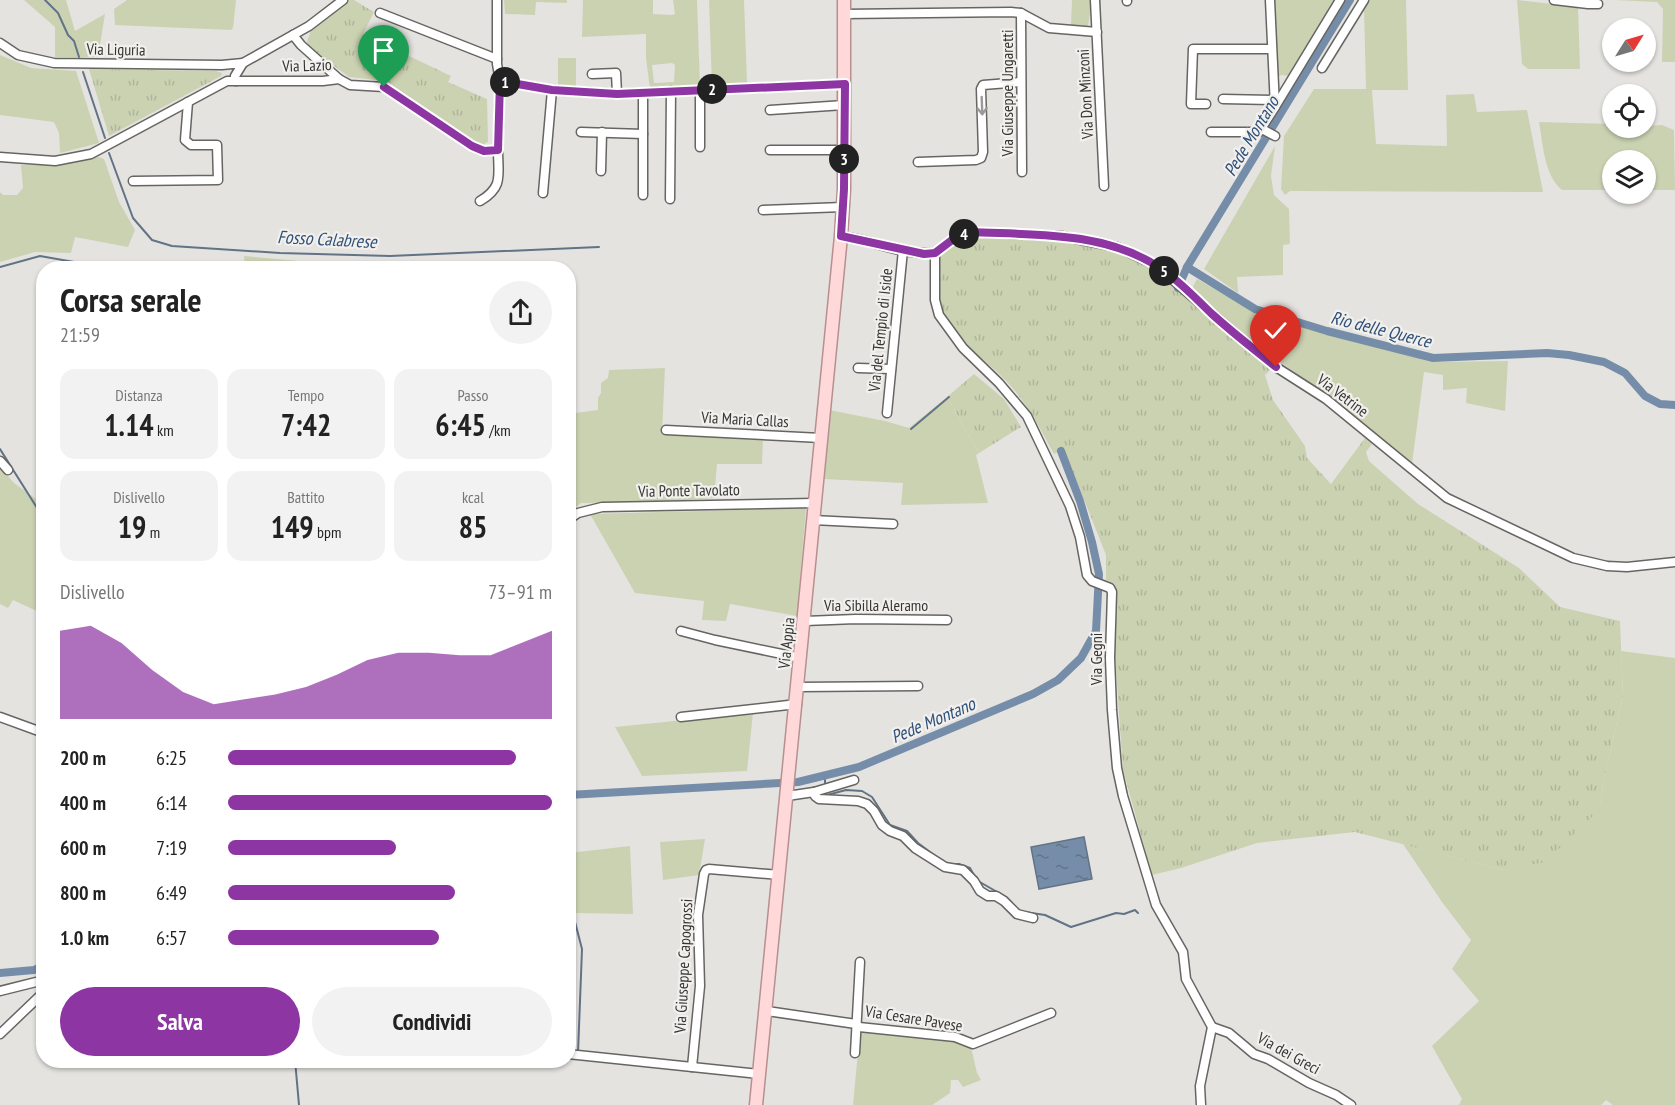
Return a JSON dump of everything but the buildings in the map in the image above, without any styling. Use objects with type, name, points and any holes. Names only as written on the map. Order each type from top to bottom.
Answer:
[{"type":"main road","name":"Via Appia","points":[[756,1105],[841,236],[844,184],[844,0]]},
{"type":"street","points":[[236,79],[240,63],[309,26],[343,0]]},
{"type":"street","points":[[480,201],[497,187],[500,81],[497,59],[496,0]]},
{"type":"street","name":"Via Don Minzoni","points":[[1095,0],[1104,186]]},
{"type":"street","points":[[1270,0],[1275,103]]},
{"type":"street","points":[[1262,130],[1275,103],[1340,0]]},
{"type":"street","points":[[1322,68],[1364,0]]},
{"type":"street","points":[[1554,0],[1598,4]]},
{"type":"street","points":[[380,12],[497,59]]},
{"type":"street","points":[[844,14],[1021,13],[1049,28],[1097,32]]},
{"type":"street","name":"Via Giuseppe Ungaretti","points":[[1021,13],[1022,172]]},
{"type":"street","points":[[293,35],[339,79]]},
{"type":"street","name":"Via Liguria","points":[[0,44],[18,55],[54,63],[222,65],[240,63]]},
{"type":"street","points":[[1206,104],[1191,104],[1193,49],[1271,49]]},
{"type":"street","points":[[592,74],[616,73],[617,94]]},
{"type":"street","name":"Via Lazio","points":[[0,157],[55,161],[91,154],[227,81],[236,79],[323,81],[339,79],[351,85],[384,87],[472,146],[484,151],[498,150]]},
{"type":"street","points":[[500,81],[552,90],[617,94],[845,84]]},
{"type":"street","points":[[918,162],[981,158],[983,152],[981,89],[983,85],[1020,82]]},
{"type":"street","points":[[543,193],[552,90]]},
{"type":"street","points":[[700,90],[700,147]]},
{"type":"street","points":[[670,200],[671,91]]},
{"type":"street","points":[[643,93],[643,195]]},
{"type":"street","points":[[1224,99],[1275,103]]},
{"type":"street","points":[[133,181],[218,180],[218,145],[191,145],[185,140],[188,102]]},
{"type":"street","points":[[770,110],[844,105]]},
{"type":"street","points":[[1210,132],[1262,130],[1275,136]]},
{"type":"street","points":[[581,132],[643,134]]},
{"type":"street","points":[[601,171],[602,132]]},
{"type":"street","points":[[770,150],[844,150]]},
{"type":"street","points":[[763,210],[843,207]]},
{"type":"street","name":"Via Vetrine","points":[[935,253],[956,237],[970,232],[1061,236],[1117,247],[1156,265],[1276,367],[1326,399],[1446,498],[1573,558],[1607,566],[1628,567],[1675,562]]},
{"type":"street","points":[[841,236],[924,254],[935,253]]},
{"type":"street","name":"Via del Tempio di Iside","points":[[887,413],[903,250]]},
{"type":"street","name":"Via Gegni","points":[[935,253],[935,300],[939,315],[963,348],[999,383],[1027,416],[1070,506],[1080,537],[1087,575],[1092,581],[1110,588],[1112,592],[1110,658],[1112,710],[1117,768],[1123,796],[1156,905],[1178,941],[1183,952],[1186,979],[1212,1027]]},
{"type":"street","points":[[858,368],[891,369]]},
{"type":"street","name":"Via Maria Callas","points":[[666,430],[821,438]]},
{"type":"street","points":[[0,461],[8,470]]},
{"type":"street","name":"Via Ponte Tavolato","points":[[576,514],[602,507],[814,503]]},
{"type":"street","points":[[813,520],[893,524]]},
{"type":"street","name":"Via Sibilla Aleramo","points":[[805,621],[947,620]]},
{"type":"street","points":[[681,631],[801,658]]},
{"type":"street","points":[[798,687],[918,686]]},
{"type":"street","points":[[681,717],[796,704]]},
{"type":"street","points":[[0,717],[36,730]]},
{"type":"street","points":[[787,795],[814,792],[855,780]]},
{"type":"street","points":[[814,792],[814,796],[819,799],[858,801],[867,804],[882,825],[890,831],[903,836],[915,848],[945,867],[963,870],[980,891],[988,896],[996,896],[1017,914],[1033,918]]},
{"type":"street","name":"Via Giuseppe Capogrossi","points":[[692,1067],[700,987],[698,915],[704,874],[710,869],[780,875]]},
{"type":"street","points":[[855,1053],[861,962]]},
{"type":"street","points":[[0,991],[36,982]]},
{"type":"street","points":[[0,1034],[36,1000]]},
{"type":"street","name":"Via Cesare Pavese","points":[[766,1011],[856,1024],[859,1028],[955,1037],[973,1044],[1051,1013]]},
{"type":"street","points":[[1201,1105],[1200,1086],[1212,1027]]},
{"type":"street","name":"Via dei Greci","points":[[1212,1027],[1229,1033],[1254,1054],[1268,1059],[1351,1105]]},
{"type":"street","points":[[576,1055],[759,1074]]},
{"type":"green space","points":[[24,0],[66,0],[75,31],[105,14],[98,57],[55,57],[55,27]]},
{"type":"green space","points":[[127,0],[236,0],[233,28],[231,30],[115,25],[114,9]]},
{"type":"green space","points":[[348,0],[354,0],[374,12],[363,34],[451,76],[448,82],[487,99],[488,142],[482,145],[473,142],[386,81],[349,77],[311,49],[307,42],[311,30]]},
{"type":"green space","points":[[504,0],[567,0],[567,3],[536,2],[535,15],[505,14]]},
{"type":"green space","points":[[583,0],[653,0],[653,14],[672,15],[675,14],[673,0],[697,0],[700,86],[650,89],[646,34],[582,37]],"holes":[[[672,63],[675,65],[674,82],[654,83],[652,65]]]},
{"type":"green space","points":[[709,0],[744,0],[747,83],[712,86]]},
{"type":"green space","points":[[1072,0],[1091,0],[1088,26],[1071,25]]},
{"type":"green space","points":[[1273,0],[1334,0],[1290,76],[1281,75],[1275,79]]},
{"type":"green space","points":[[1369,0],[1406,0],[1408,90],[1372,90],[1376,144],[1447,146],[1446,95],[1474,94],[1477,112],[1527,110],[1543,192],[1290,191],[1285,195],[1281,189],[1284,136],[1314,89],[1366,89],[1364,8]]},
{"type":"green space","points":[[1517,0],[1578,7],[1580,69],[1528,69],[1522,64]]},
{"type":"green space","points":[[1614,0],[1675,0],[1675,62],[1662,62],[1663,9],[1657,2]]},
{"type":"green space","points":[[0,55],[31,68],[76,71],[99,143],[60,153],[59,133],[54,122],[0,115]]},
{"type":"green space","points":[[558,58],[576,58],[576,87],[558,87]]},
{"type":"green space","points":[[89,69],[216,71],[222,73],[221,76],[109,136]]},
{"type":"green space","points":[[1539,122],[1602,124],[1602,138],[1656,138],[1656,125],[1662,125],[1674,130],[1675,190],[1656,190],[1656,150],[1602,150],[1602,190],[1562,190],[1551,176],[1543,149]]},
{"type":"green space","points":[[1275,146],[1271,176],[1274,195],[1289,209],[1290,244],[1283,245],[1283,275],[1237,277],[1238,293],[1204,269]]},
{"type":"green space","points":[[99,157],[104,159],[119,202],[135,230],[128,247],[75,237],[71,253],[35,252],[0,262],[0,192],[3,195],[17,195],[23,188],[21,165],[57,165]]},
{"type":"green space","points":[[968,236],[1073,243],[1114,252],[1144,264],[1173,284],[1271,369],[1265,375],[1273,400],[1305,446],[1307,458],[1331,484],[1365,438],[1372,444],[1366,452],[1369,461],[1418,504],[1519,568],[1560,607],[1620,621],[1623,696],[1603,782],[1601,808],[1545,862],[1504,870],[1355,832],[1257,843],[1152,875],[1123,770],[1115,655],[1115,584],[1106,580],[1106,555],[1064,449],[1054,454],[1016,392],[956,333],[941,309],[937,295],[939,258],[957,241]]},
{"type":"green space","points":[[244,256],[299,261],[244,261]]},
{"type":"green space","points":[[1197,279],[1253,311],[1431,362],[1508,361],[1505,411],[1466,403],[1467,388],[1443,390],[1443,375],[1424,372],[1412,464],[1346,409],[1259,347],[1191,290]]},
{"type":"green space","points":[[665,368],[662,433],[763,439],[762,464],[717,464],[714,498],[659,502],[581,503],[576,507],[576,413],[598,410],[601,383],[608,378],[609,370]]},
{"type":"green space","points":[[974,374],[1004,399],[1021,427],[979,453],[947,397]]},
{"type":"green space","points":[[947,397],[979,453],[976,455],[988,503],[901,505],[903,483],[824,479],[829,410],[909,428]]},
{"type":"green space","points":[[0,467],[14,483],[36,499],[36,611],[13,600],[8,608],[0,604]]},
{"type":"green space","points":[[806,508],[797,616],[730,604],[726,621],[702,620],[704,601],[635,593],[590,514]]},
{"type":"green space","points":[[1621,651],[1675,658],[1675,1105],[1613,1105],[1606,1100],[1601,1105],[1459,1105],[1462,1099],[1432,1046],[1479,1001],[1452,969],[1471,940],[1403,844],[1504,870],[1601,807],[1603,782],[1623,696]]},
{"type":"green space","points":[[753,713],[747,771],[642,776],[615,727]]},
{"type":"green space","points":[[705,839],[699,875],[663,880],[660,842]]},
{"type":"green space","points":[[630,846],[633,914],[576,913],[576,852]]},
{"type":"green space","points":[[860,1030],[956,1040],[971,1047],[981,1080],[963,1087],[958,1080],[951,1080],[950,1093],[932,1105],[853,1105]]},
{"type":"water","points":[[1084,837],[1092,879],[1039,889],[1031,847]]},
{"type":"waterway","name":"Fosso Calabrese","points":[[45,0],[58,13],[68,35],[74,41],[79,57]]},
{"type":"waterway","name":"Pede Montano","points":[[1178,288],[1187,267],[1350,0]]},
{"type":"waterway","name":"Fosso Calabrese","points":[[83,72],[105,138]]},
{"type":"waterway","name":"Fosso Calabrese","points":[[109,153],[133,218],[152,240],[172,246],[280,253],[390,256],[599,247]]},
{"type":"waterway","points":[[0,267],[40,256],[68,261]]},
{"type":"waterway","name":"Rio delle Querce","points":[[1187,267],[1255,309],[1327,331],[1433,358],[1547,353],[1604,362],[1625,373],[1645,396],[1660,404],[1675,405]]},
{"type":"waterway","points":[[911,429],[949,397]]},
{"type":"waterway","points":[[0,449],[36,506]]},
{"type":"waterway","name":"Pede Montano","points":[[576,795],[798,782],[859,767],[1033,694],[1058,680],[1081,658],[1096,631],[1099,574],[1080,501],[1061,451]]},
{"type":"waterway","points":[[825,775],[825,786]]},
{"type":"waterway","points":[[825,792],[827,795],[846,790],[862,791],[872,797],[890,825],[907,831],[918,843],[938,858]]},
{"type":"waterway","points":[[950,864],[970,868],[975,877]]},
{"type":"waterway","points":[[978,881],[1011,902]]},
{"type":"waterway","points":[[1025,912],[1045,915],[1071,927],[1116,913],[1124,914],[1135,910],[1138,913]]},
{"type":"waterway","points":[[576,926],[582,949],[578,1053]]},
{"type":"waterway","name":"Pede Montano","points":[[0,973],[36,969]]},
{"type":"waterway","points":[[296,1068],[299,1105]]},
{"type":"route","points":[[384,87],[472,146],[484,151],[498,150],[500,81],[552,90],[617,94],[845,84],[841,236],[924,254],[935,253],[956,237],[970,232],[1061,236],[1117,247],[1156,265],[1276,367]]}]
